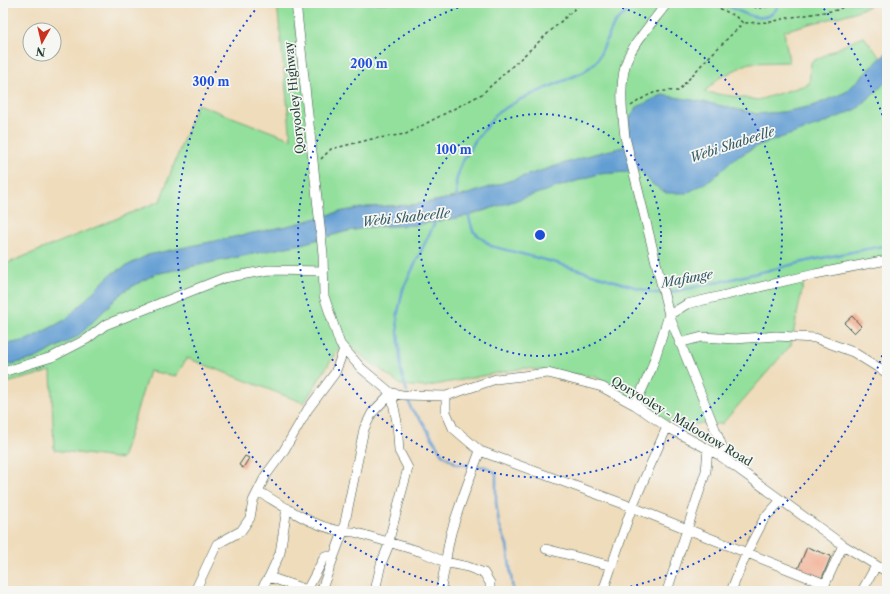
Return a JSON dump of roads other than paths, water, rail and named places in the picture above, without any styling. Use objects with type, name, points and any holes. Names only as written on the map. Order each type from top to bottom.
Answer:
[{"type":"street","name":"Qoryooley Highway","points":[[296,3],[324,271]]},
{"type":"street","points":[[668,3],[630,54],[623,73],[622,111],[625,137],[665,304],[679,343],[729,462]]},
{"type":"street","points":[[635,405],[651,370],[669,316],[687,304],[815,274],[887,260]]},
{"type":"street","points":[[3,372],[52,357],[86,339],[105,325],[224,278],[269,270],[324,271],[324,296],[340,344],[361,368],[391,393],[397,422],[399,451],[408,468],[390,536],[390,542],[381,564],[375,591]]},
{"type":"street","points":[[679,343],[702,337],[736,339],[776,336],[815,338],[852,352],[887,372]]},
{"type":"street","points":[[195,591],[217,544],[241,531],[250,518],[253,501],[258,491],[308,409],[335,373],[344,349]]},
{"type":"street","name":"Qoryooley - Malootow Road","points":[[391,393],[415,396],[446,396],[496,379],[548,373],[602,387],[635,405],[667,427],[729,462],[843,545],[883,568]]},
{"type":"street","points":[[321,591],[343,532],[364,429],[372,413],[391,393]]},
{"type":"street","points":[[446,396],[446,412],[453,428],[480,451],[688,528],[824,587],[843,545]]},
{"type":"street","points":[[603,591],[632,507],[667,427]]},
{"type":"street","points":[[666,591],[706,471],[708,449]]},
{"type":"street","points":[[440,591],[446,572],[445,562],[452,532],[480,451]]},
{"type":"street","points":[[258,491],[311,521],[343,532],[354,532],[390,542],[422,552],[445,562],[468,567],[484,573],[490,584],[490,591]]},
{"type":"street","points":[[731,591],[746,552],[764,519],[781,500]]},
{"type":"street","points":[[260,591],[269,577],[280,553],[287,508]]},
{"type":"street","points":[[546,549],[612,566]]},
{"type":"street","points":[[269,577],[307,590],[325,556],[334,556]]},
{"type":"street","points":[[862,591],[883,568]]},
{"type":"water","name":"Webi Shabeelle","points":[[887,52],[887,81],[857,109],[819,125],[759,145],[734,159],[711,180],[687,193],[666,193],[652,184],[641,171],[598,174],[467,216],[415,225],[369,227],[344,232],[301,244],[155,274],[124,291],[78,336],[34,359],[3,366],[3,345],[27,340],[65,320],[111,274],[148,255],[296,224],[339,212],[367,207],[413,205],[462,196],[594,154],[632,145],[629,131],[629,119],[637,107],[662,95],[704,102],[757,114],[783,112],[813,106],[846,92]]},
{"type":"waterway","points":[[457,200],[456,182],[461,164],[475,141],[497,113],[521,99],[584,72],[597,61],[614,24],[635,3]]},
{"type":"waterway","points":[[722,3],[745,14],[761,17],[768,16],[774,11],[779,3]]},
{"type":"waterway","name":"Mafunge","points":[[468,214],[473,231],[491,246],[553,262],[654,293],[662,293]]},
{"type":"waterway","name":"Webi Shabeelle","points":[[407,392],[401,371],[397,317],[403,289],[436,220]]},
{"type":"waterway","name":"Mafunge","points":[[667,293],[812,260],[887,245]]},
{"type":"waterway","points":[[408,397],[411,409],[422,421],[442,454],[457,464],[486,467],[496,473],[496,502],[499,524],[507,545],[513,591]]}]
